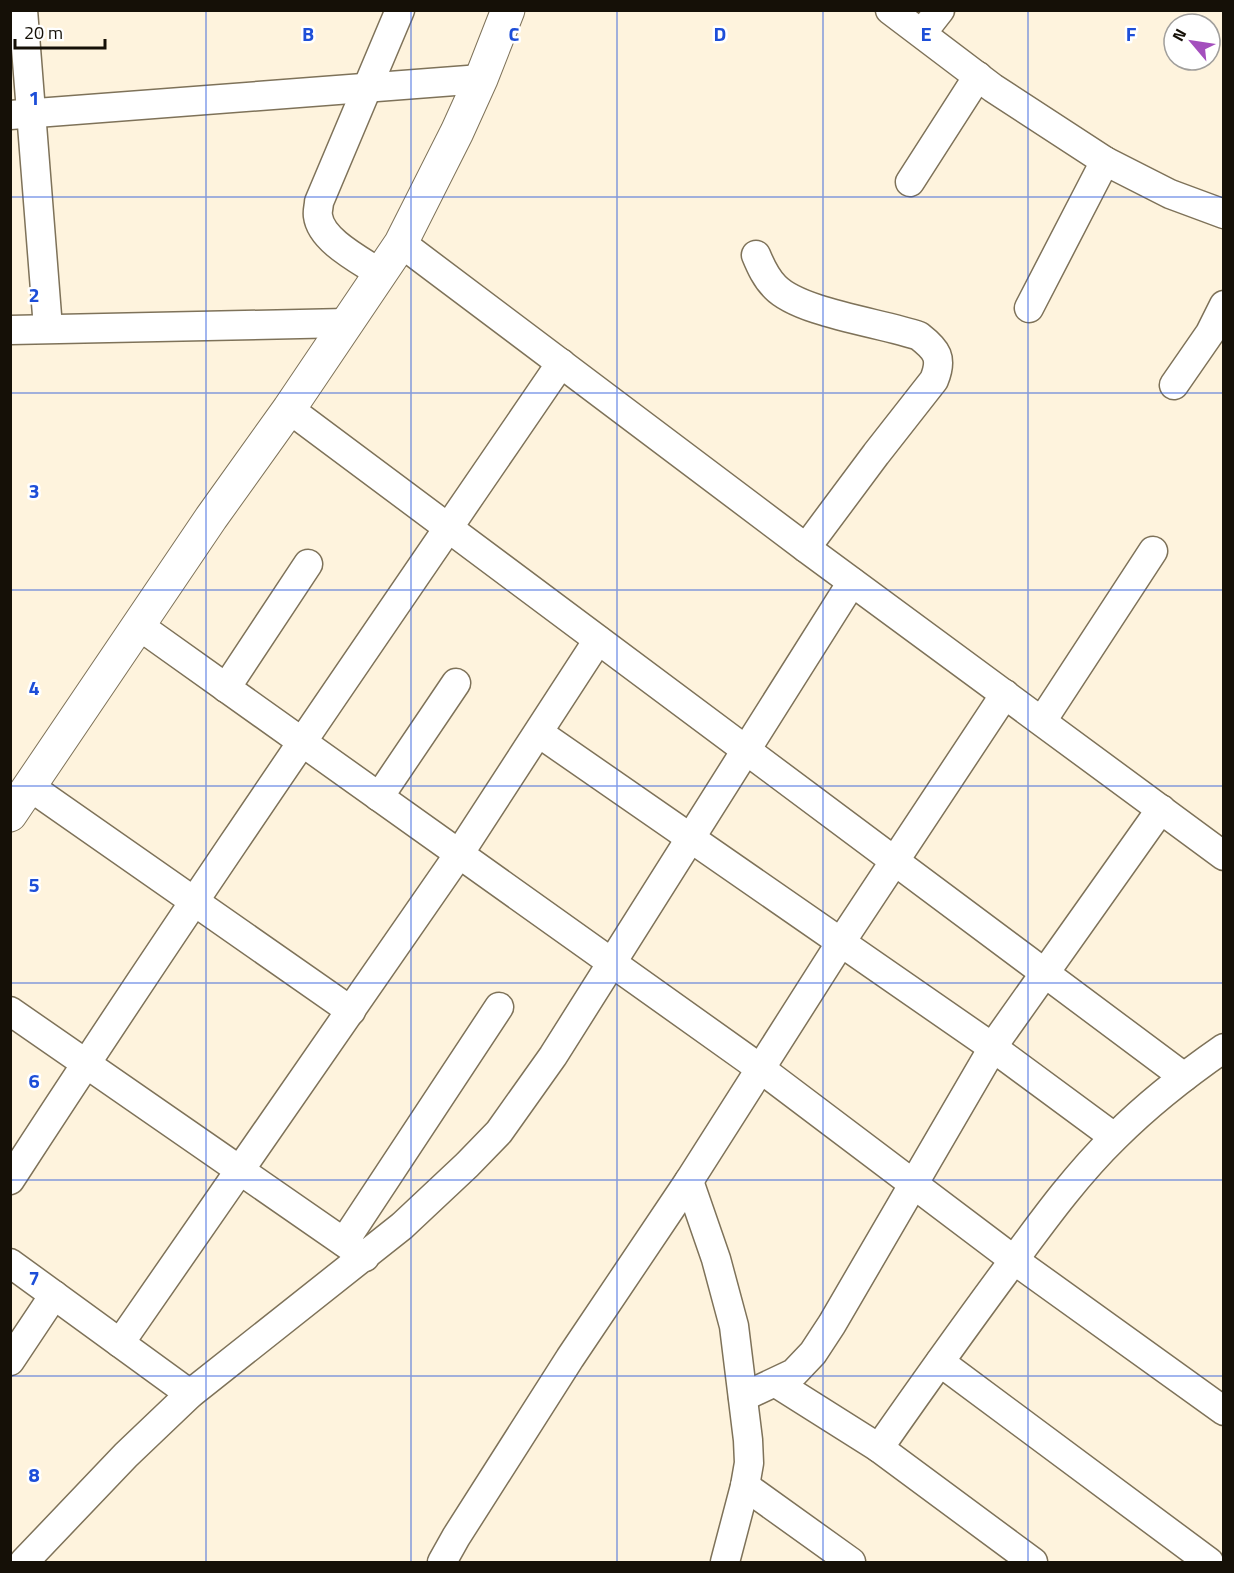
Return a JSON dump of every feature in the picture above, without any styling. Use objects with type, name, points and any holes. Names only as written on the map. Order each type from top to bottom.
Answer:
[{"type":"street","points":[[23,10],[21,114],[48,328]]},
{"type":"street","points":[[381,274],[338,245],[324,232],[318,217],[319,202],[400,10]]},
{"type":"street","points":[[10,814],[401,243],[481,79],[508,10]]},
{"type":"street","points":[[890,10],[1025,111],[1105,161],[1170,194],[1224,214]]},
{"type":"street","points":[[922,33],[940,10]]},
{"type":"street","points":[[910,182],[978,76]]},
{"type":"street","points":[[21,114],[481,79]]},
{"type":"street","points":[[1029,308],[1105,161]]},
{"type":"street","points":[[401,243],[806,548],[1224,856]]},
{"type":"street","points":[[756,255],[765,276],[775,288],[785,295],[818,309],[919,336],[931,346],[938,356],[939,369],[934,380],[806,548]]},
{"type":"street","points":[[1174,384],[1210,333],[1224,305]]},
{"type":"street","points":[[10,330],[346,323]]},
{"type":"street","points":[[10,1180],[301,741],[561,363]]},
{"type":"street","points":[[289,409],[1184,1077]]},
{"type":"street","points":[[1042,721],[1153,551]]},
{"type":"street","points":[[226,688],[308,564]]},
{"type":"street","points":[[24,1563],[126,1455],[190,1394],[354,1249],[411,1219],[498,1132],[553,1056],[852,582]]},
{"type":"street","points":[[138,625],[761,1069],[1014,1260],[1224,1411]]},
{"type":"street","points":[[120,1343],[459,854],[598,640]]},
{"type":"street","points":[[379,797],[456,683]]},
{"type":"street","points":[[442,1563],[456,1537],[564,1368],[689,1181],[841,942],[1005,694]]},
{"type":"street","points":[[539,733],[992,1047],[1114,1137]]},
{"type":"street","points":[[29,786],[351,1011]]},
{"type":"street","points":[[743,1397],[794,1373],[813,1353],[992,1047],[1161,809]]},
{"type":"street","points":[[354,1249],[499,1007]]},
{"type":"street","points":[[10,1011],[87,1062],[354,1249]]},
{"type":"street","points":[[879,1448],[1048,1214],[1114,1137],[1184,1077],[1224,1048]]},
{"type":"street","points":[[689,1181],[728,1298],[734,1326],[748,1440],[749,1462],[746,1486],[725,1563]]},
{"type":"street","points":[[10,1263],[190,1394]]},
{"type":"street","points":[[10,1361],[54,1295]]},
{"type":"street","points":[[940,1362],[1209,1563]]},
{"type":"street","points":[[776,1383],[879,1448],[1033,1563]]},
{"type":"street","points":[[746,1486],[851,1563]]}]
